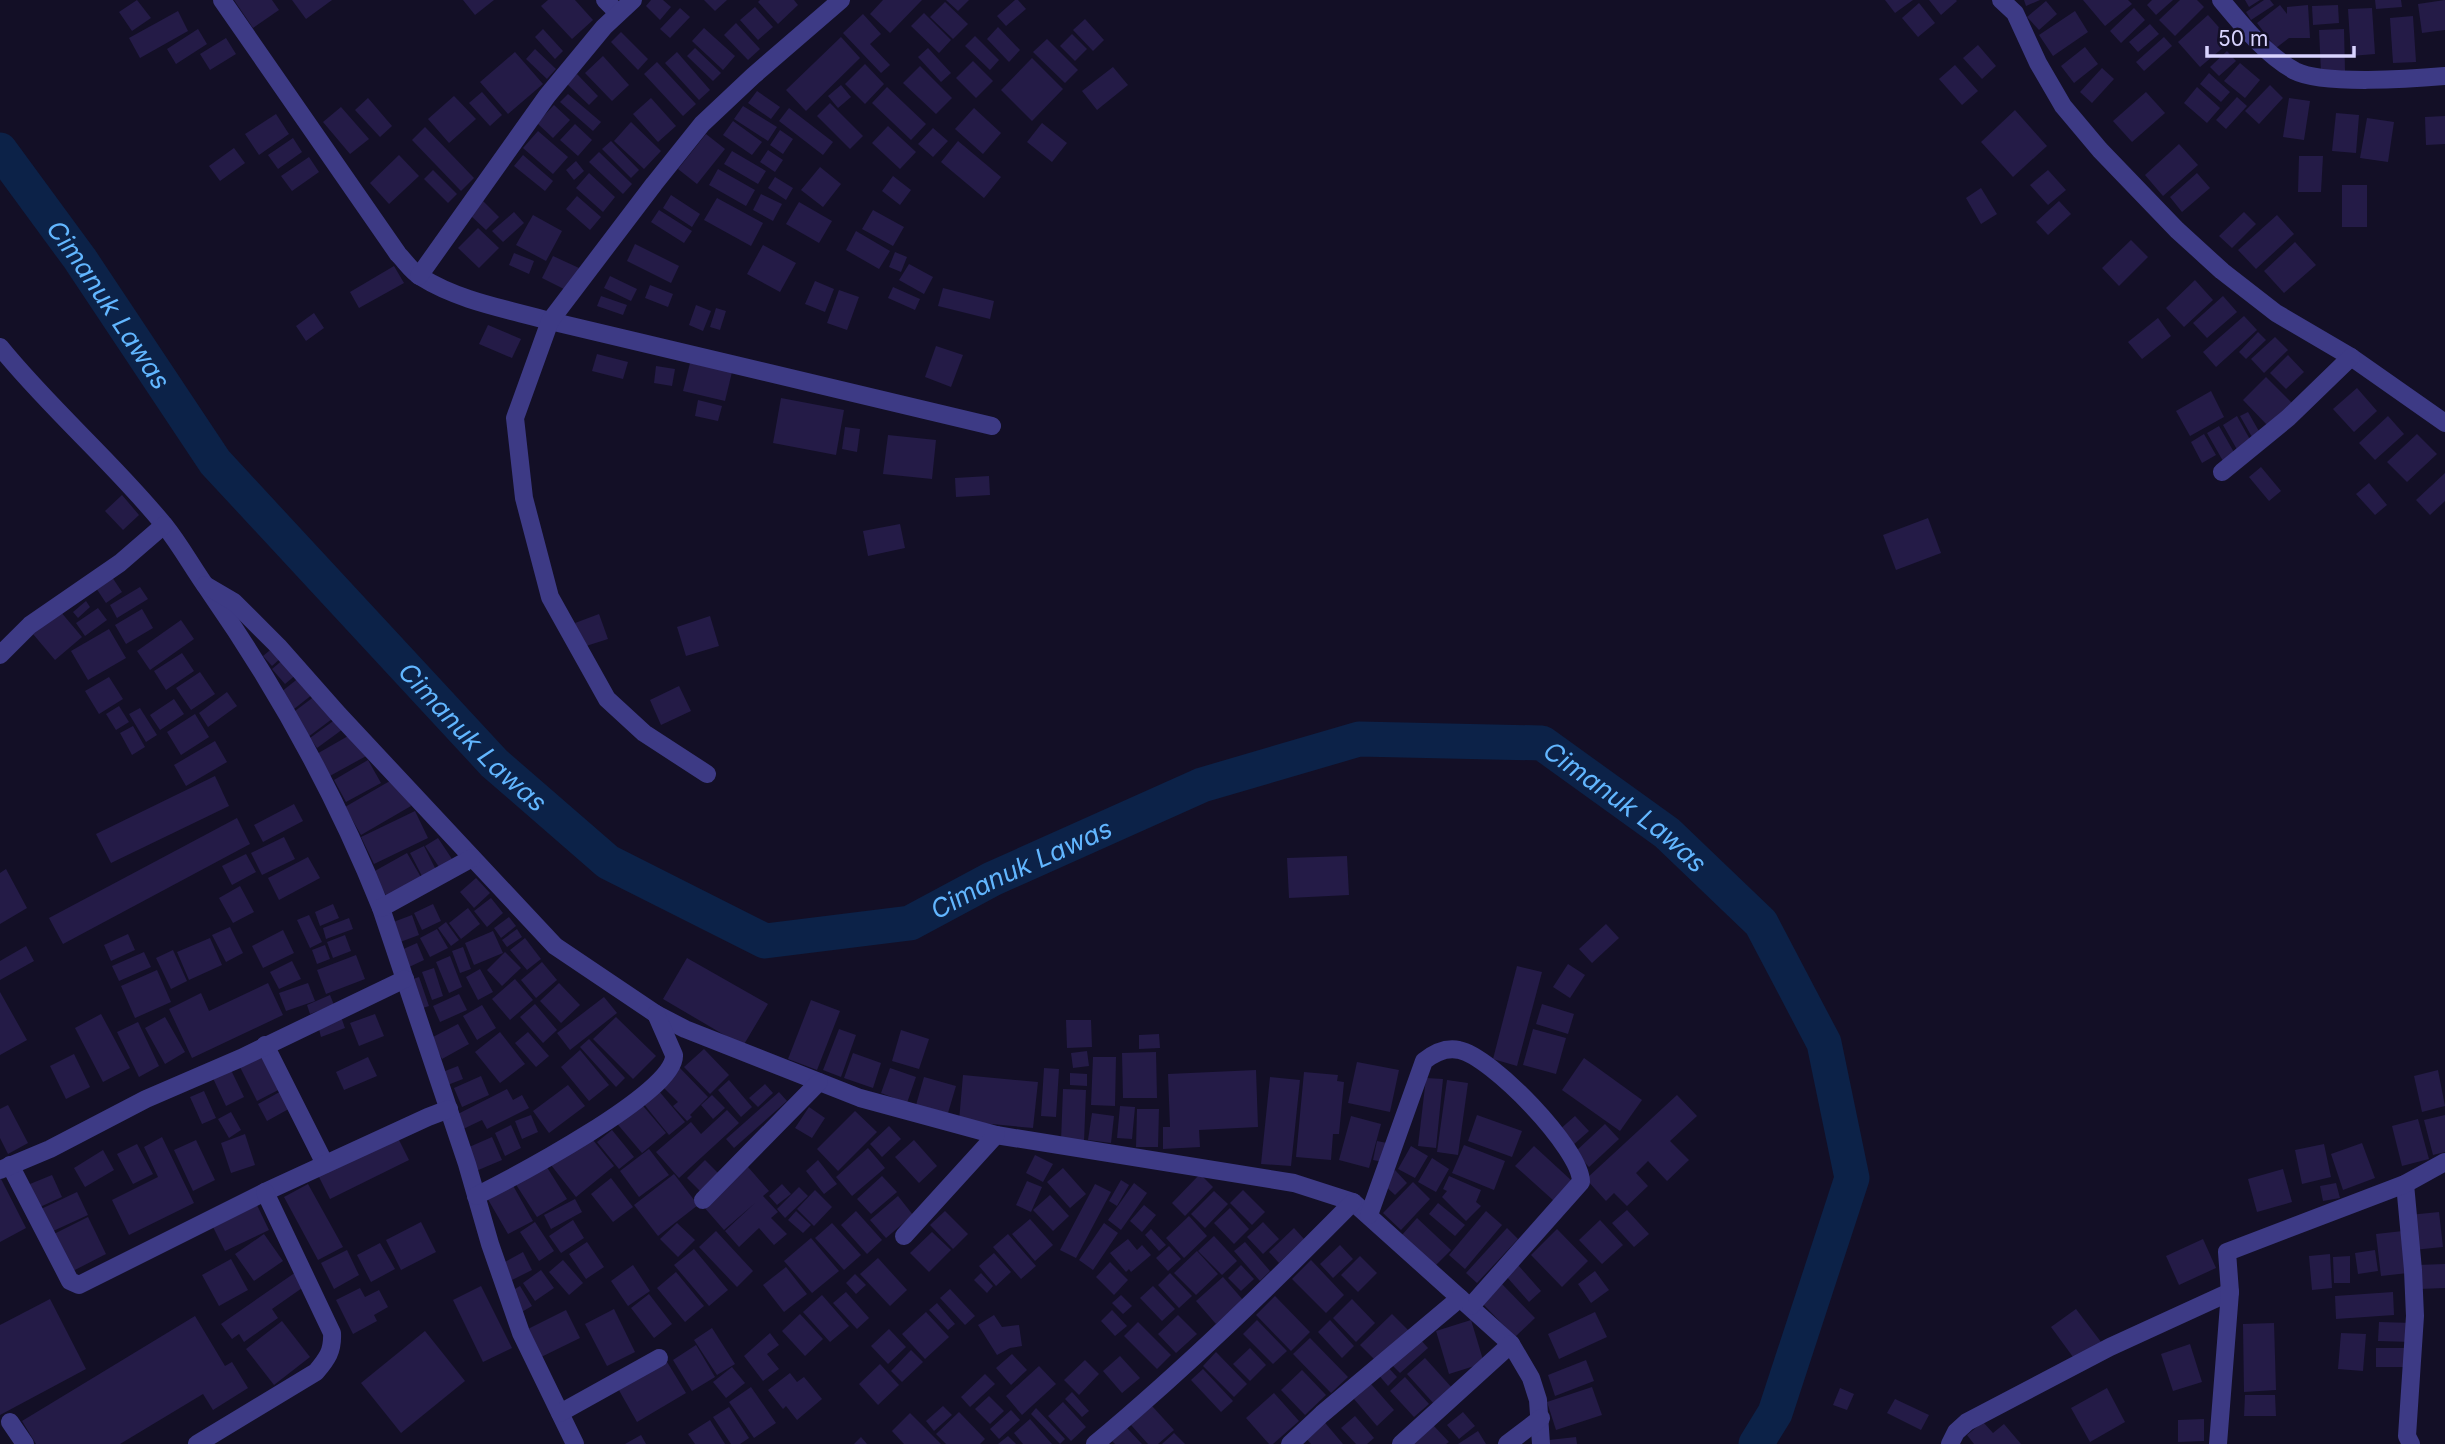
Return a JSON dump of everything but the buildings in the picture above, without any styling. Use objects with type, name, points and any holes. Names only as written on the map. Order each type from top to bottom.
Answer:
[{"type":"street","points":[[222,0],[398,254],[419,276],[471,299],[550,321],[992,426]]},
{"type":"street","points":[[419,276],[547,96],[604,27],[612,6],[633,0]]},
{"type":"street","points":[[707,774],[644,733],[607,699],[550,597],[524,498],[515,418],[550,321],[702,124],[841,0]]},
{"type":"street","points":[[2001,0],[2015,13],[2038,63],[2063,106],[2130,183],[2213,262],[2265,304],[2351,357],[2445,423]]},
{"type":"street","points":[[2221,0],[2276,58],[2297,72],[2358,80],[2445,76]]},
{"type":"street","points":[[0,347],[31,385],[164,525],[231,621],[301,740],[381,908],[521,1334],[575,1444]]},
{"type":"street","points":[[2222,472],[2288,418],[2351,357]]},
{"type":"street","points":[[0,655],[30,625],[120,564],[164,525]]},
{"type":"street","points":[[205,585],[234,602],[278,646],[555,946],[656,1014],[685,1030],[860,1098],[996,1135],[1294,1183],[1353,1202],[1511,1344],[1531,1378],[1541,1418],[1541,1444]]},
{"type":"street","points":[[381,908],[472,858]]},
{"type":"street","points":[[405,979],[5,1168],[70,1281],[74,1284],[84,1283],[265,1192],[449,1109]]},
{"type":"street","points":[[476,1196],[512,1179],[622,1111],[671,1069],[675,1060],[656,1014]]},
{"type":"street","points":[[265,1045],[325,1164]]},
{"type":"street","points":[[1290,1444],[1466,1302],[1581,1182],[1581,1172],[1567,1148],[1539,1114],[1486,1062],[1458,1050],[1435,1052],[1424,1061],[1369,1215]]},
{"type":"street","points":[[704,1200],[819,1082]]},
{"type":"street","points":[[904,1237],[996,1135]]},
{"type":"street","points":[[2218,1444],[2230,1292],[2227,1252],[2405,1184],[2445,1162]]},
{"type":"street","points":[[2405,1184],[2415,1316],[2407,1436],[2411,1444]]},
{"type":"street","points":[[197,1444],[316,1372],[327,1359],[332,1347],[332,1334],[265,1192]]},
{"type":"street","points":[[1096,1444],[1249,1308],[1353,1202]]},
{"type":"street","points":[[1950,1444],[1967,1422],[2109,1347],[2230,1292]]},
{"type":"street","points":[[1401,1444],[1511,1344]]},
{"type":"street","points":[[560,1413],[659,1357]]},
{"type":"street","points":[[1507,1444],[1541,1418]]},
{"type":"street","points":[[10,1422],[24,1444]]},
{"type":"waterway","name":"Cimanuk Lawas","points":[[0,150],[80,259],[215,462],[494,763],[608,862],[765,941],[910,923],[992,879],[1202,785],[1359,739],[1542,743],[1667,833],[1761,923],[1824,1043],[1852,1178],[1775,1413],[1756,1444]]}]
